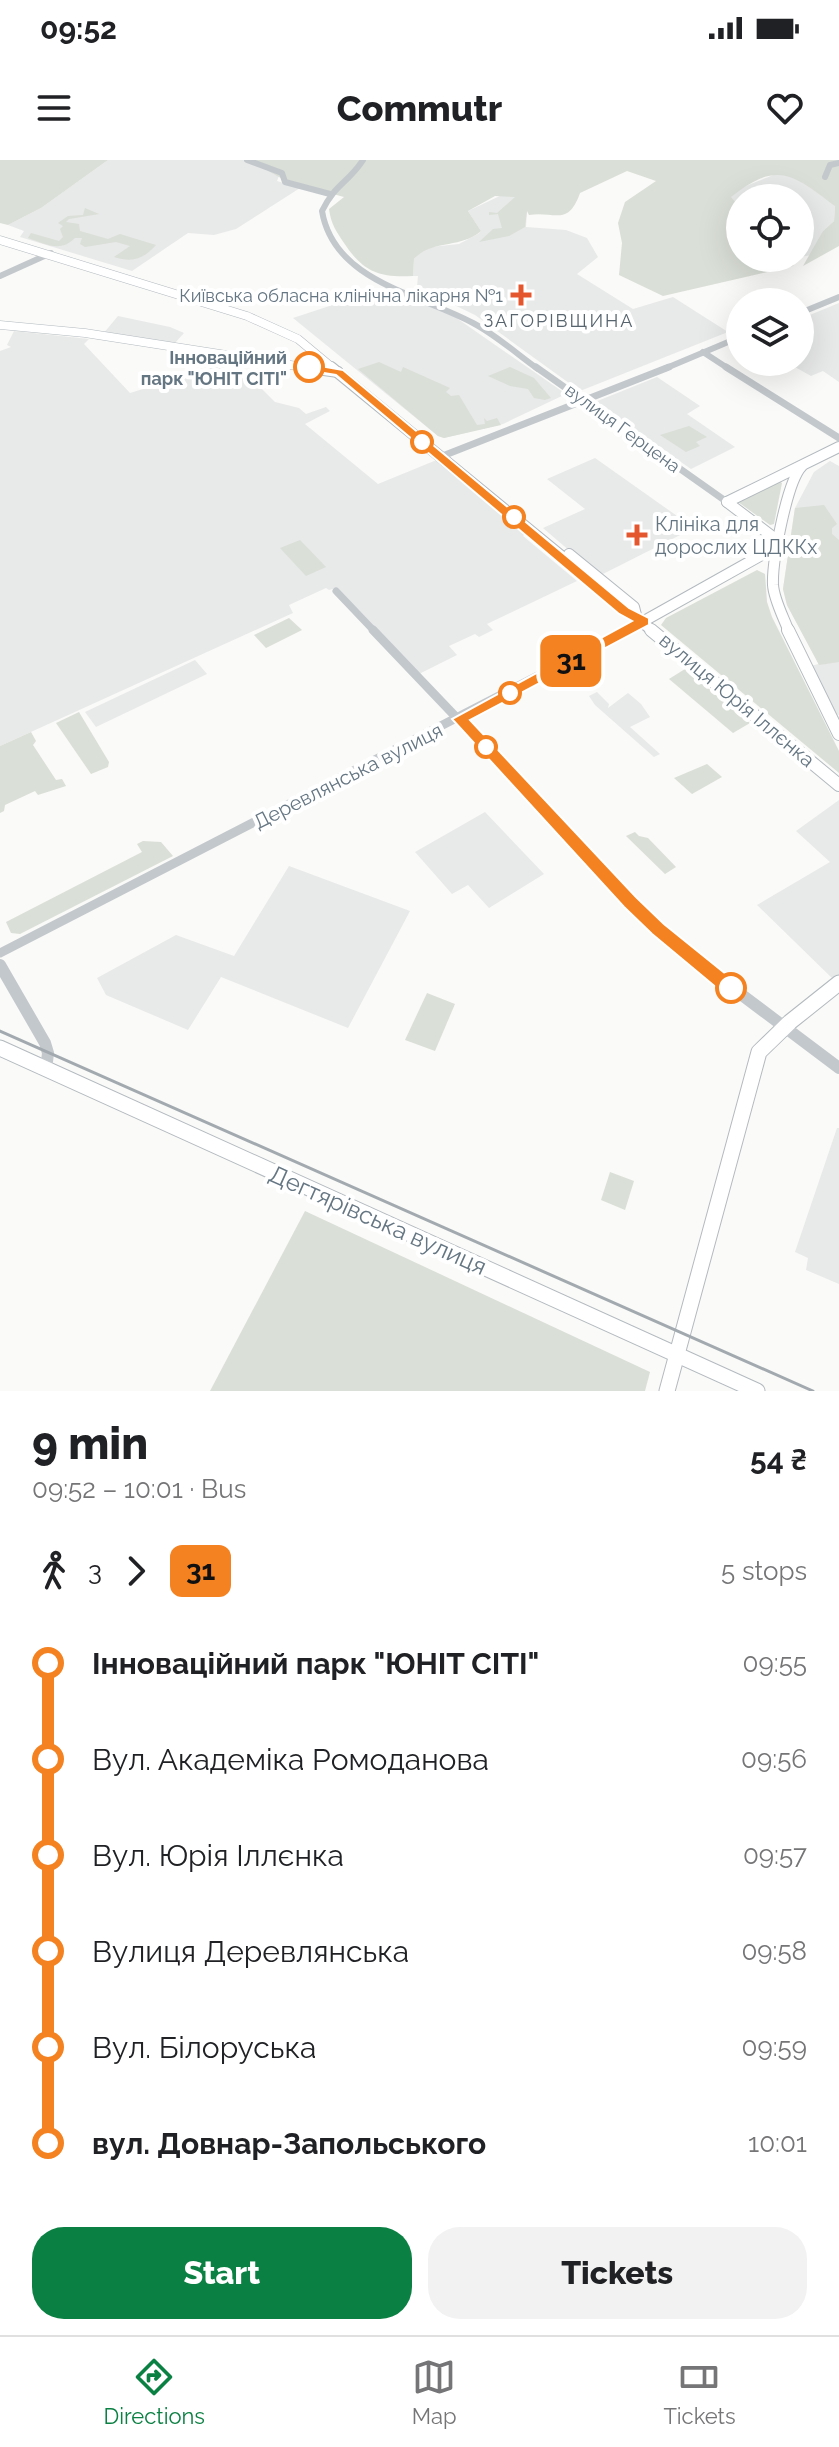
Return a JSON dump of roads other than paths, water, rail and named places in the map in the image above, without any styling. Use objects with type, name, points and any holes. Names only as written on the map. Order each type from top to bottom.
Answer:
[{"type":"main road","name":"вулиця Юрія Іллєнка","points":[[0,238],[247,316],[312,346],[634,607],[640,618],[838,783]]},
{"type":"main road","points":[[0,325],[107,336],[344,373]]},
{"type":"main road","points":[[298,366],[312,346]]},
{"type":"main road","points":[[727,502],[839,447]]},
{"type":"main road","points":[[802,466],[791,482],[777,544],[773,586],[777,602],[836,721],[839,734]]},
{"type":"main road","name":"вулиця Герцена","points":[[727,502],[777,544]]},
{"type":"main road","name":"Деревлянська вулиця","points":[[640,618],[777,544]]},
{"type":"main road","points":[[667,1391],[759,1052],[783,1028],[839,983]]},
{"type":"main road","name":"Дегтярівська вулиця","points":[[0,1048],[757,1391]]},
{"type":"street","points":[[247,160],[282,173],[285,182],[330,194],[353,176],[363,160]]},
{"type":"street","points":[[825,177],[830,165],[839,163]]},
{"type":"street","name":"вулиця Герцена","points":[[330,194],[322,216],[356,268],[370,277],[460,314],[727,502]]},
{"type":"street","points":[[0,276],[49,254]]},
{"type":"street","points":[[814,307],[839,297]]},
{"type":"street","points":[[444,455],[726,343]]},
{"type":"street","points":[[703,352],[839,438]]},
{"type":"street","points":[[336,591],[658,929],[839,1068]]},
{"type":"street","name":"Деревлянська вулиця","points":[[0,953],[459,719],[640,618]]},
{"type":"street","points":[[0,965],[45,1043],[48,1053],[46,1070]]},
{"type":"tram line","points":[[0,1031],[813,1391]]},
{"type":"place","name":"Київська обласна клінічна лікарня №1","points":[[521,295]]},
{"type":"place","name":"Інноваційний парк \"ЮНІТ СІТІ\"","points":[[309,367]]},
{"type":"place","name":"Клініка для дорослих ЦДККх","points":[[637,535]]},
{"type":"district","name":"ЗАГОРІВЩИНА","points":[[559,320]]}]
